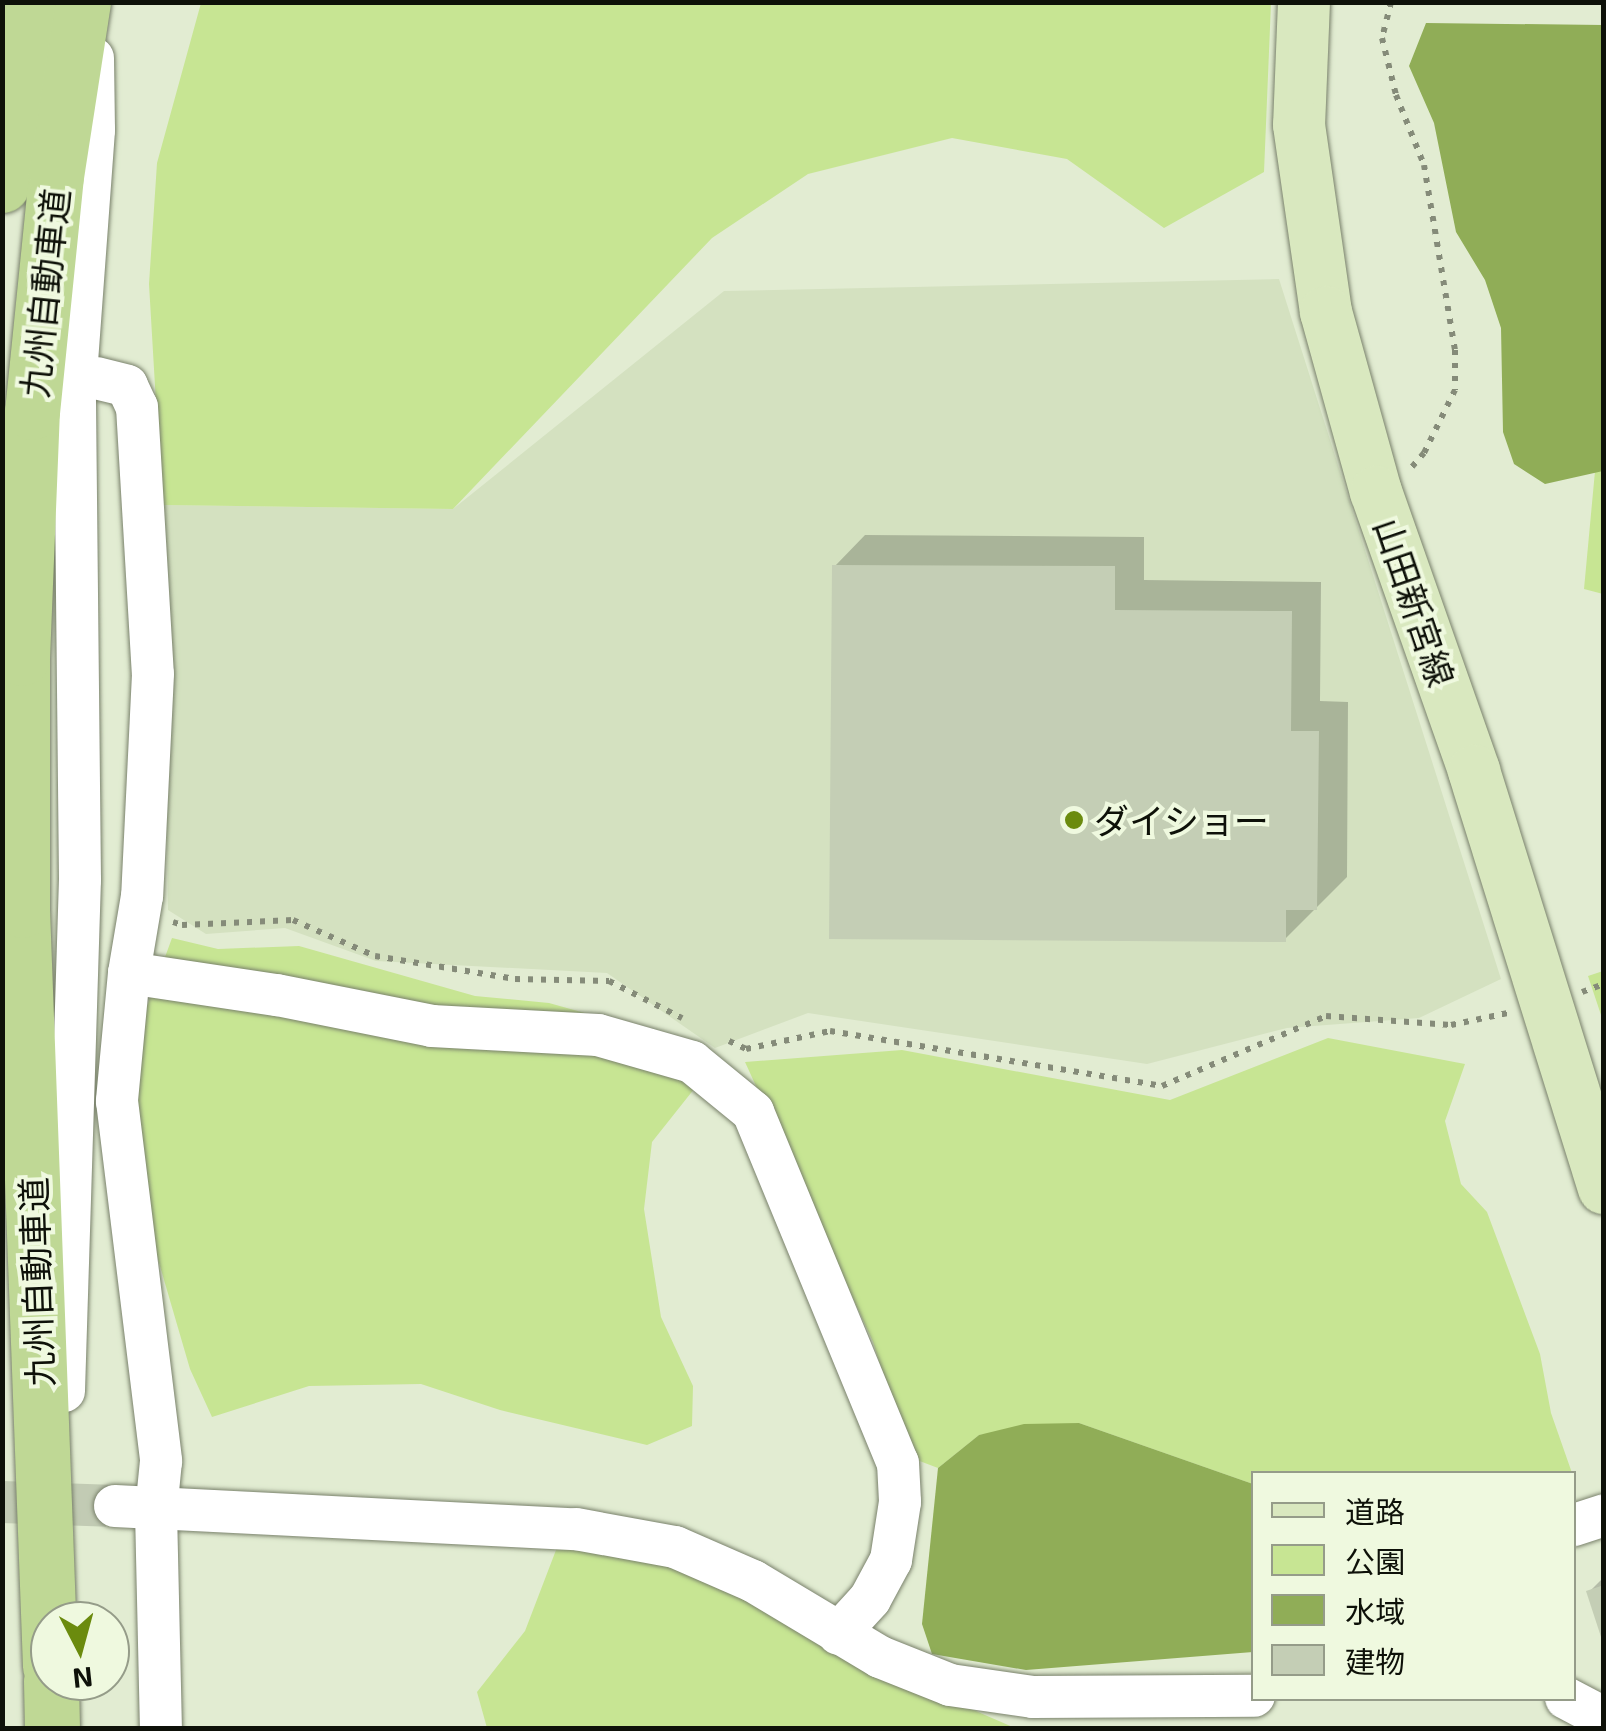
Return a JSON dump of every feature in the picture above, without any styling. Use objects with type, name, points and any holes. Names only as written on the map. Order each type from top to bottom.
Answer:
[{"type":"highway","name":"九州自動車道","points":[[2,185],[28,2]]},
{"type":"highway","name":"九州自動車道","points":[[48,1601],[22,910],[22,658],[32,412],[56,176],[83,2]]},
{"type":"highway","points":[[51,1701],[52,1728]]},
{"type":"main road","name":"山田新宮線","points":[[1304,2],[1299,126],[1326,312],[1376,492],[1474,771],[1604,1188]]},
{"type":"street","points":[[2,26],[12,2]]},
{"type":"street","points":[[71,1601],[64,1369],[77,1097],[80,880],[75,390],[94,130],[93,2]]},
{"type":"street","points":[[96,378],[127,386],[137,406],[152,674],[140,908],[129,973],[117,1101],[161,1461],[135,1508],[161,1728]]},
{"type":"street","points":[[129,973],[432,1026],[598,1035],[692,1062],[753,1112],[898,1463],[898,1522],[890,1560],[870,1599],[838,1634]]},
{"type":"street","points":[[135,1508],[576,1529],[675,1548],[754,1581],[838,1634],[950,1685],[1033,1697],[1251,1696]]},
{"type":"street","points":[[1576,1524],[1604,1515]]},
{"type":"street","points":[[68,1728],[71,1701]]},
{"type":"street","points":[[1558,1701],[1566,1728]]},
{"type":"street","points":[[1572,1701],[1604,1718]]},
{"type":"path","points":[[1376,492],[1403,477],[1424,454],[1454,390],[1455,350],[1424,165],[1396,95],[1382,38],[1391,2]]},
{"type":"path","points":[[140,908],[182,925],[292,920],[374,956],[516,980],[609,982],[694,1024]]},
{"type":"path","points":[[712,1032],[746,1049],[830,1031],[1162,1086],[1326,1016],[1451,1025],[1545,1006]]},
{"type":"shaded area","points":[[1279,279],[1501,979],[1419,1018],[1287,1028],[1147,1064],[808,1013],[715,1048],[607,973],[376,961],[285,928],[206,934],[168,910],[162,505],[453,509],[724,291]]},
{"type":"green space","points":[[201,3],[1271,3],[1264,172],[1164,228],[1067,159],[952,138],[808,174],[712,238],[453,509],[162,505],[149,284],[157,163]]},
{"type":"green space","points":[[1603,226],[1603,594],[1584,589],[1598,439]]},
{"type":"green space","points":[[172,938],[218,949],[299,946],[475,996],[549,1003],[660,1034],[706,1074],[652,1142],[644,1209],[661,1317],[693,1386],[692,1426],[647,1445],[500,1410],[421,1384],[309,1386],[212,1417],[190,1369],[141,1201],[127,1061]]},
{"type":"green space","points":[[1604,971],[1603,1021],[1588,976]]},
{"type":"green space","points":[[1328,1038],[1465,1064],[1445,1121],[1461,1184],[1487,1212],[1540,1354],[1551,1413],[1571,1471],[1251,1471],[1251,1483],[1079,1423],[979,1435],[938,1468],[909,1457],[873,1342],[745,1062],[902,1050],[1170,1100]]},
{"type":"green space","points":[[561,1537],[728,1578],[835,1650],[1015,1728],[487,1728],[477,1692],[525,1631]]},
{"type":"water","points":[[1426,23],[1603,25],[1603,471],[1545,484],[1514,464],[1503,432],[1501,328],[1485,280],[1456,232],[1434,123],[1409,66]]},
{"type":"water","points":[[1079,1423],[1251,1483],[1251,1652],[1026,1670],[932,1654],[922,1624],[938,1468],[979,1435],[1024,1424]]},
{"type":"building","name":"ダイショー","points":[[832,565],[1115,566],[1115,610],[1292,611],[1291,731],[1319,731],[1317,910],[1286,910],[1286,942],[829,939]]},
{"type":"building","points":[[1604,1585],[1604,1643],[1603,1643],[1586,1591]]},
{"type":"tunnel","points":[[2,1502],[115,1506]]},
{"type":"place","name":"ダイショー","points":[[1074,820]]}]
